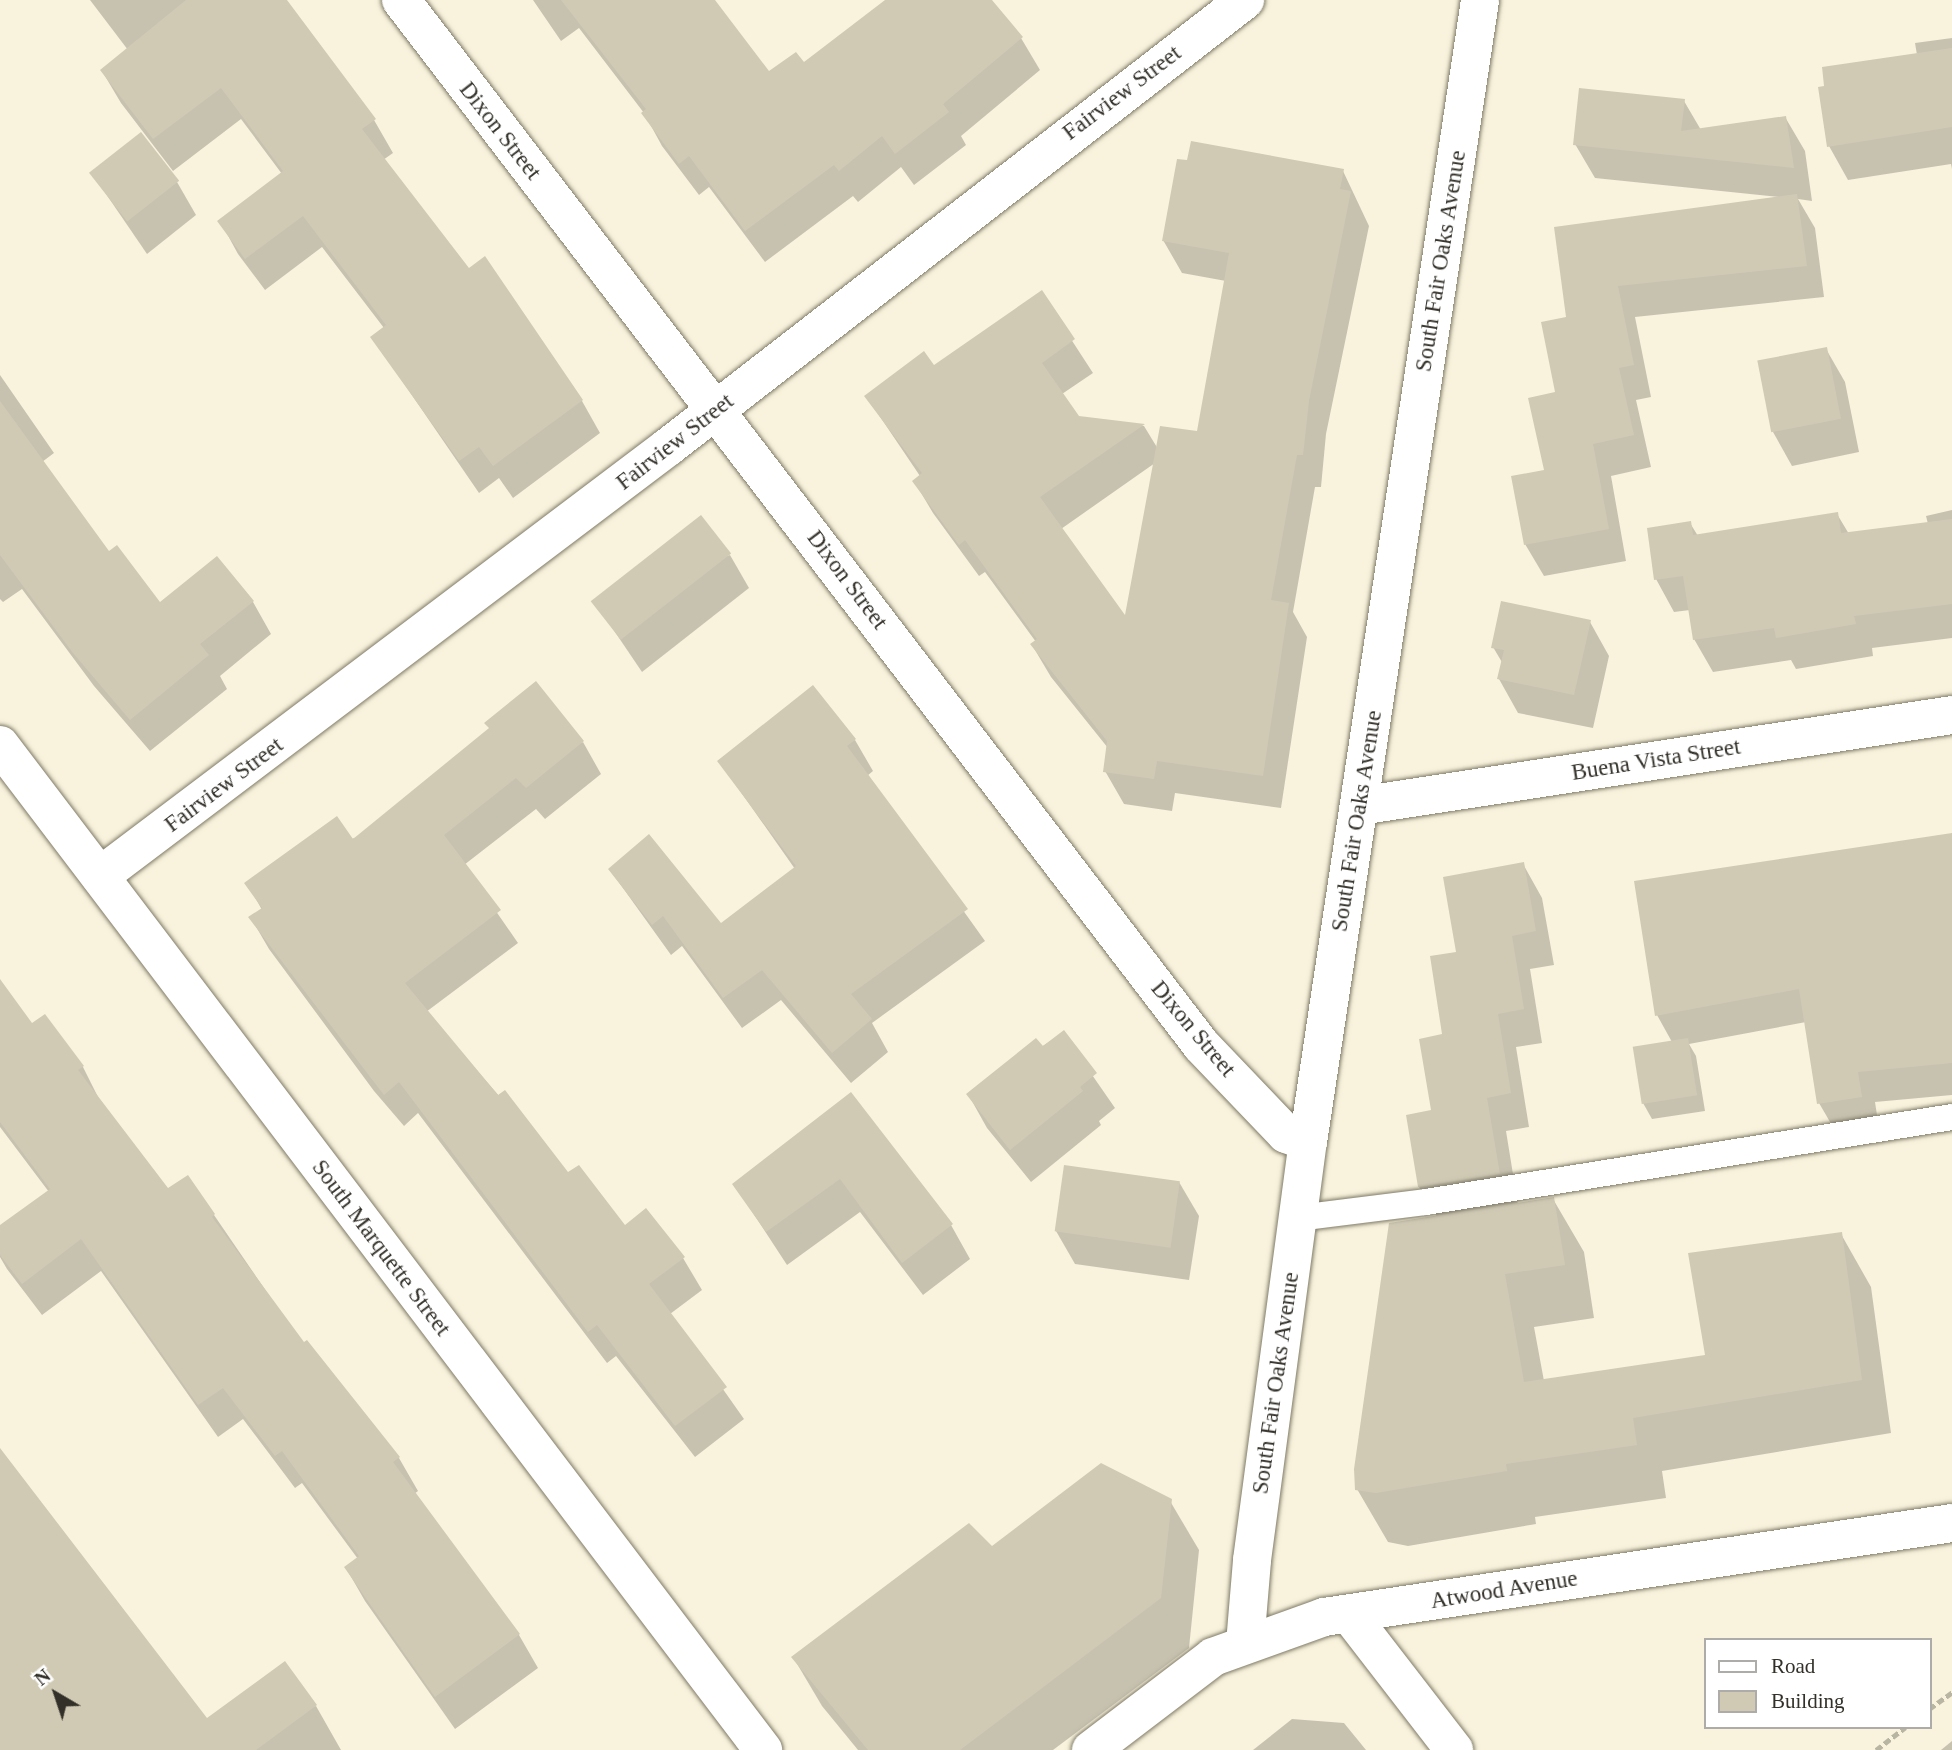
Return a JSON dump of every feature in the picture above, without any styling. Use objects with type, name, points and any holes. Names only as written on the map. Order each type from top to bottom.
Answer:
[{"type":"street","name":"Dixon Street","points":[[401,0],[1202,1045],[1286,1134],[1308,1142]]},
{"type":"street","name":"Fairview Street","points":[[100,876],[716,410],[1245,0]]},
{"type":"street","name":"South Fair Oaks Avenue","points":[[1245,1644],[1252,1560],[1308,1142],[1480,0]]},
{"type":"street","name":"Buena Vista Street","points":[[1359,806],[1952,715]]},
{"type":"street","name":"South Marquette Street","points":[[0,745],[763,1750]]},
{"type":"street","name":"Atwood Avenue","points":[[1091,1750],[1213,1657],[1324,1617],[1952,1523]]},
{"type":"street","points":[[1349,1614],[1454,1750]]},
{"type":"lane","points":[[1298,1218],[1426,1202],[1952,1117]]},
{"type":"path","points":[[1931,1708],[1952,1692]]},
{"type":"path","points":[[1876,1750],[1902,1729]]},
{"type":"building","points":[[186,0],[287,0],[376,119],[362,129],[469,268],[485,256],[583,400],[493,466],[479,447],[459,461],[370,337],[386,325],[303,216],[245,259],[217,221],[283,171],[221,88],[153,139],[100,70]]},
{"type":"building","points":[[561,0],[715,0],[769,71],[796,52],[804,62],[885,0],[992,0],[1023,37],[943,104],[949,112],[895,154],[882,136],[839,171],[834,165],[745,231],[689,156],[679,164],[641,113],[646,109]]},
{"type":"building","points":[[1952,48],[1952,127],[1827,147],[1818,87],[1824,86],[1822,67]]},
{"type":"building","points":[[1579,88],[1685,99],[1681,131],[1786,116],[1794,168],[1573,145]]},
{"type":"building","points":[[141,132],[179,181],[127,221],[89,173]]},
{"type":"building","points":[[1191,141],[1344,169],[1340,189],[1351,191],[1309,401],[1303,455],[1297,455],[1271,600],[1289,603],[1263,776],[1157,761],[1154,779],[1103,772],[1107,741],[1030,644],[1037,639],[965,540],[959,545],[912,481],[922,473],[864,396],[924,351],[934,365],[1042,290],[1075,339],[1042,363],[1079,416],[1145,424],[1040,497],[1125,615],[1160,426],[1197,431],[1229,253],[1162,241],[1177,159],[1187,160]]},
{"type":"building","points":[[1797,194],[1807,266],[1618,286],[1634,365],[1619,368],[1634,435],[1593,444],[1609,529],[1524,545],[1511,476],[1544,470],[1528,398],[1555,392],[1541,322],[1566,317],[1554,227]]},
{"type":"building","points":[[1827,347],[1841,419],[1771,432],[1757,361]]},
{"type":"building","points":[[0,401],[109,551],[117,545],[160,602],[217,556],[254,601],[200,644],[209,655],[130,720],[73,653],[0,555]]},
{"type":"building","points":[[1838,512],[1841,533],[1952,519],[1952,604],[1854,616],[1856,624],[1776,638],[1774,628],[1693,640],[1683,576],[1654,580],[1647,528],[1691,521],[1693,535]]},
{"type":"building","points":[[701,515],[731,554],[621,640],[591,601]]},
{"type":"building","points":[[1501,601],[1591,620],[1574,695],[1497,679],[1504,650],[1491,648]]},
{"type":"building","points":[[536,681],[584,741],[526,788],[516,778],[444,835],[501,910],[405,983],[498,1095],[505,1090],[568,1172],[579,1165],[625,1225],[646,1208],[685,1257],[649,1284],[727,1387],[675,1426],[597,1325],[588,1332],[399,1082],[384,1095],[248,917],[262,908],[244,883],[337,816],[353,839],[489,728],[484,723]]},
{"type":"building","points":[[813,685],[856,739],[847,746],[968,909],[851,994],[872,1019],[832,1053],[762,970],[723,998],[663,916],[652,925],[608,869],[649,834],[721,923],[796,866],[717,761]]},
{"type":"building","points":[[1952,833],[1952,1063],[1858,1072],[1862,1097],[1817,1104],[1799,989],[1655,1016],[1634,881]]},
{"type":"building","points":[[1524,862],[1536,931],[1512,936],[1524,1009],[1498,1014],[1511,1093],[1487,1098],[1500,1174],[1418,1187],[1406,1115],[1431,1110],[1419,1039],[1442,1034],[1430,956],[1456,952],[1443,877]]},
{"type":"building","points":[[0,979],[32,1023],[45,1014],[84,1066],[78,1070],[168,1188],[188,1175],[215,1214],[212,1217],[304,1342],[307,1340],[400,1457],[393,1462],[520,1634],[435,1697],[344,1567],[359,1556],[282,1451],[275,1456],[223,1388],[198,1405],[81,1239],[22,1284],[0,1255],[0,1225],[50,1189],[0,1122]]},
{"type":"building","points":[[1064,1030],[1097,1073],[1080,1087],[1083,1091],[1010,1150],[966,1094],[1036,1038],[1043,1046]]},
{"type":"building","points":[[1688,1038],[1697,1095],[1642,1104],[1633,1047]]},
{"type":"building","points":[[851,1092],[953,1224],[902,1263],[840,1179],[766,1232],[732,1184]]},
{"type":"building","points":[[1064,1165],[1180,1181],[1171,1248],[1055,1231]]},
{"type":"building","points":[[1554,1197],[1565,1265],[1505,1274],[1524,1382],[1705,1355],[1688,1253],[1842,1232],[1862,1380],[1633,1418],[1637,1445],[1506,1464],[1507,1471],[1376,1493],[1355,1490],[1354,1469],[1389,1223]]},
{"type":"building","points":[[0,1448],[207,1718],[285,1661],[317,1705],[256,1750],[0,1750]]},
{"type":"building","points":[[1101,1463],[1172,1499],[1161,1598],[960,1750],[868,1750],[791,1657],[969,1523],[992,1546]]}]
